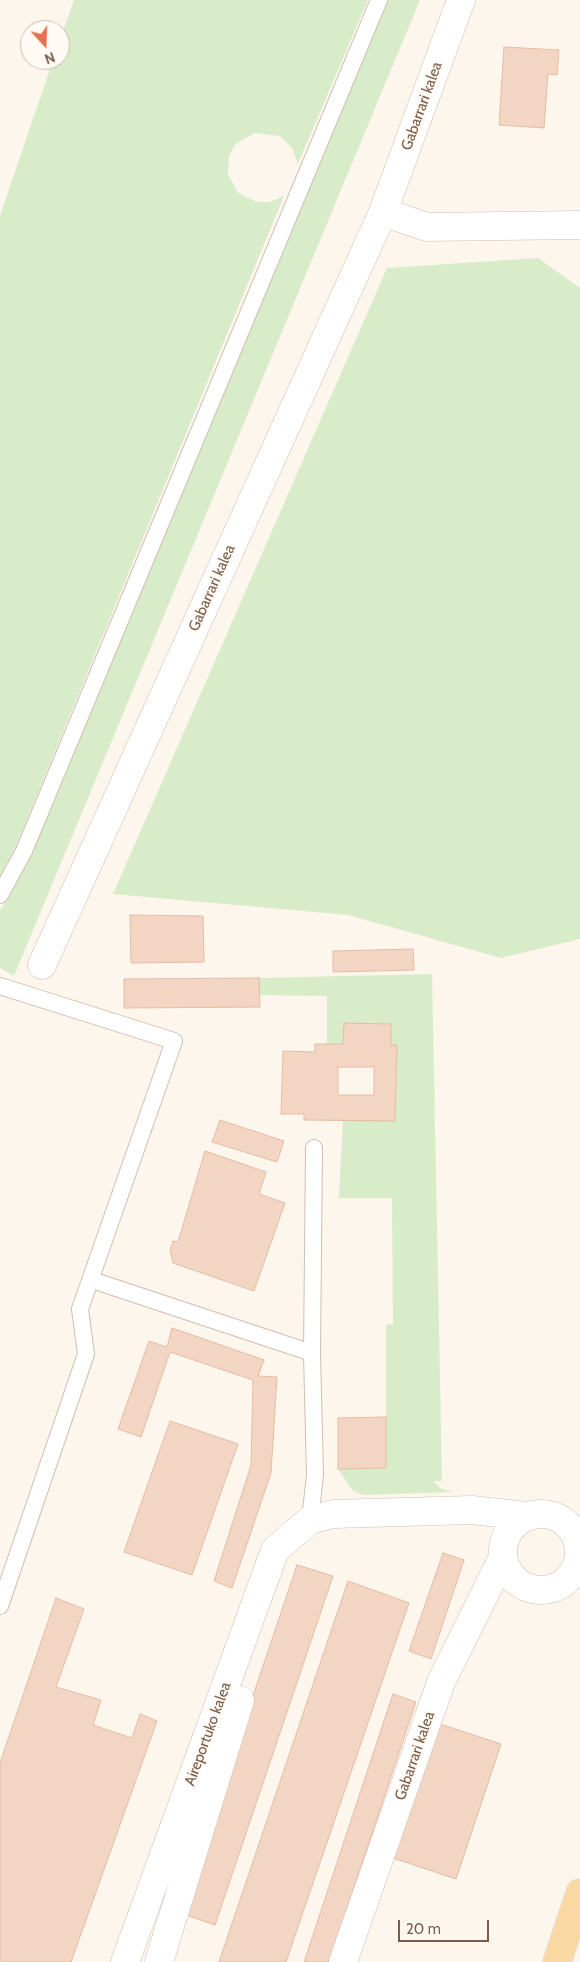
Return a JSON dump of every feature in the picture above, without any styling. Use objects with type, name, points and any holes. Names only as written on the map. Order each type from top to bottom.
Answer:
[{"type":"main road","points":[[556,1962],[580,1892]]},
{"type":"street","name":"Gabarrari kalea","points":[[42,965],[383,212],[460,0]]},
{"type":"street","points":[[383,212],[427,227],[580,225]]},
{"type":"street","name":"Aireportuko kalea","points":[[125,1962],[275,1550],[310,1520],[333,1514],[472,1510],[526,1516]]},
{"type":"street","points":[[503,1557],[512,1577],[530,1589],[552,1589],[562,1585],[576,1568],[580,1552],[576,1529],[555,1515],[541,1513],[526,1516]]},
{"type":"street","name":"Gabarrari kalea","points":[[343,1962],[441,1682],[503,1557],[507,1534],[512,1526],[526,1516]]},
{"type":"street","name":"Aireportuko kalea","points":[[159,1962],[217,1768],[287,1558],[310,1520]]},
{"type":"lane","points":[[0,895],[31,833],[379,0]]},
{"type":"lane","points":[[0,986],[174,1041],[92,1280],[80,1309],[86,1354],[0,1606]]},
{"type":"lane","points":[[310,1520],[315,1475],[312,1353],[314,1148]]},
{"type":"lane","points":[[92,1280],[312,1353]]},
{"type":"green space","points":[[74,0],[368,0],[298,164],[292,148],[280,136],[254,133],[236,144],[229,156],[228,174],[238,193],[257,202],[270,202],[284,196],[16,846],[0,877],[0,216],[50,70],[70,70],[70,20],[67,20]]},
{"type":"green space","points":[[388,0],[420,0],[14,976],[0,968],[0,911],[31,856]]},
{"type":"green space","points":[[538,258],[580,288],[580,939],[501,958],[348,915],[113,894],[387,268]]},
{"type":"green space","points":[[432,974],[442,1481],[433,1481],[440,1488],[453,1492],[363,1495],[352,1490],[338,1469],[386,1468],[386,1325],[393,1324],[392,1198],[339,1198],[343,1120],[395,1121],[397,1045],[391,1045],[391,1024],[344,1023],[343,1044],[327,1044],[327,996],[259,995],[259,978]]},
{"type":"building","points":[[504,47],[559,50],[557,75],[548,74],[544,128],[499,125]]},
{"type":"building","points":[[130,915],[203,916],[204,962],[131,963]]},
{"type":"building","points":[[413,949],[414,970],[333,972],[333,951]]},
{"type":"building","points":[[259,978],[260,1007],[124,1008],[124,979]]},
{"type":"building","points":[[344,1023],[391,1024],[391,1045],[397,1045],[395,1121],[304,1120],[304,1114],[281,1114],[283,1051],[315,1052],[315,1044],[343,1044]],"holes":[[[338,1067],[374,1067],[374,1095],[338,1095]]]},
{"type":"building","points":[[220,1120],[284,1141],[277,1162],[212,1142]]},
{"type":"building","points":[[205,1151],[266,1172],[259,1194],[285,1203],[254,1291],[173,1263],[170,1250],[173,1241],[178,1242]]},
{"type":"building","points":[[172,1328],[264,1360],[258,1376],[277,1377],[271,1473],[232,1588],[214,1581],[251,1465],[253,1380],[170,1352],[141,1437],[118,1429],[149,1341],[167,1347]]},
{"type":"building","points":[[386,1417],[386,1468],[338,1469],[338,1418]]},
{"type":"building","points":[[170,1421],[238,1444],[192,1575],[124,1552]]},
{"type":"building","points":[[443,1553],[464,1560],[431,1659],[409,1651]]},
{"type":"building","points":[[297,1565],[333,1576],[215,1925],[180,1913]]},
{"type":"building","points":[[348,1581],[409,1603],[286,1962],[219,1962]]},
{"type":"building","points":[[56,1598],[84,1609],[56,1687],[101,1700],[93,1725],[132,1738],[140,1714],[157,1721],[71,1962],[0,1962],[0,1763]]},
{"type":"building","points":[[393,1694],[416,1702],[329,1962],[304,1962]]},
{"type":"building","points":[[434,1722],[501,1744],[456,1879],[390,1857]]}]
